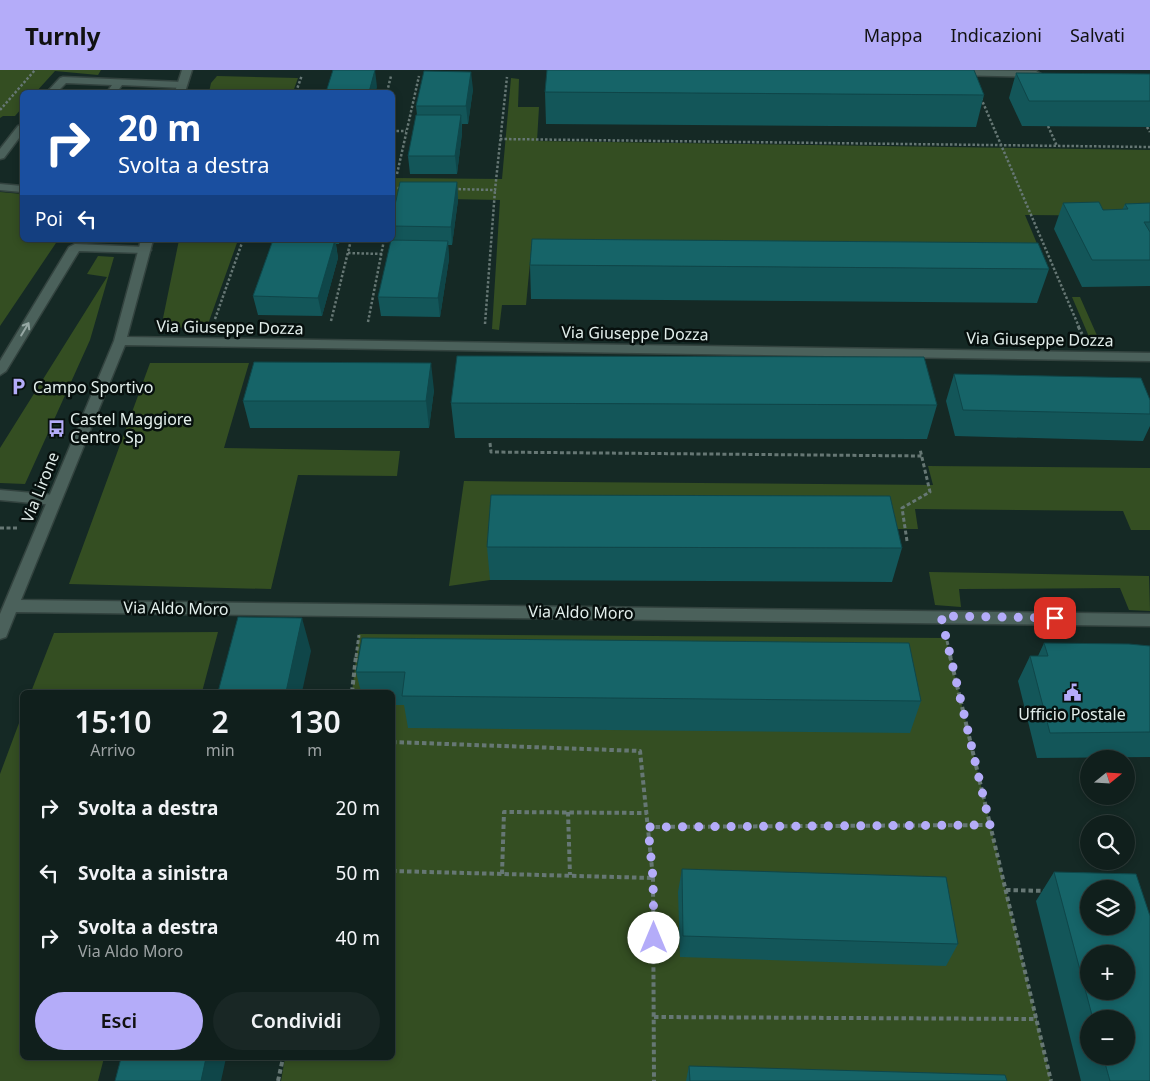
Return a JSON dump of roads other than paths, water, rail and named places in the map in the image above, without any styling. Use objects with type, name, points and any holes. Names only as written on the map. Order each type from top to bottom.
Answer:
[{"type":"street","points":[[54,90],[63,80],[119,82],[181,89],[187,70]]},
{"type":"street","points":[[949,73],[1047,74]]},
{"type":"street","points":[[113,90],[119,82]]},
{"type":"street","points":[[0,156],[20,131]]},
{"type":"street","points":[[0,187],[20,189]]},
{"type":"street","points":[[0,371],[75,247],[146,245]]},
{"type":"street","name":"Via Lirone","points":[[0,633],[120,341],[146,245]]},
{"type":"street","name":"Via Giuseppe Dozza","points":[[120,341],[1150,357]]},
{"type":"street","points":[[0,495],[54,500]]},
{"type":"street","name":"Via Aldo Moro","points":[[11,606],[1150,620]]},
{"type":"place","name":"Campo Sportivo","points":[[19,387]]},
{"type":"place","name":"Castel Maggiore Centro Sp","points":[[56,428]]},
{"type":"place","name":"Ufficio Postale","points":[[1072,692]]}]
